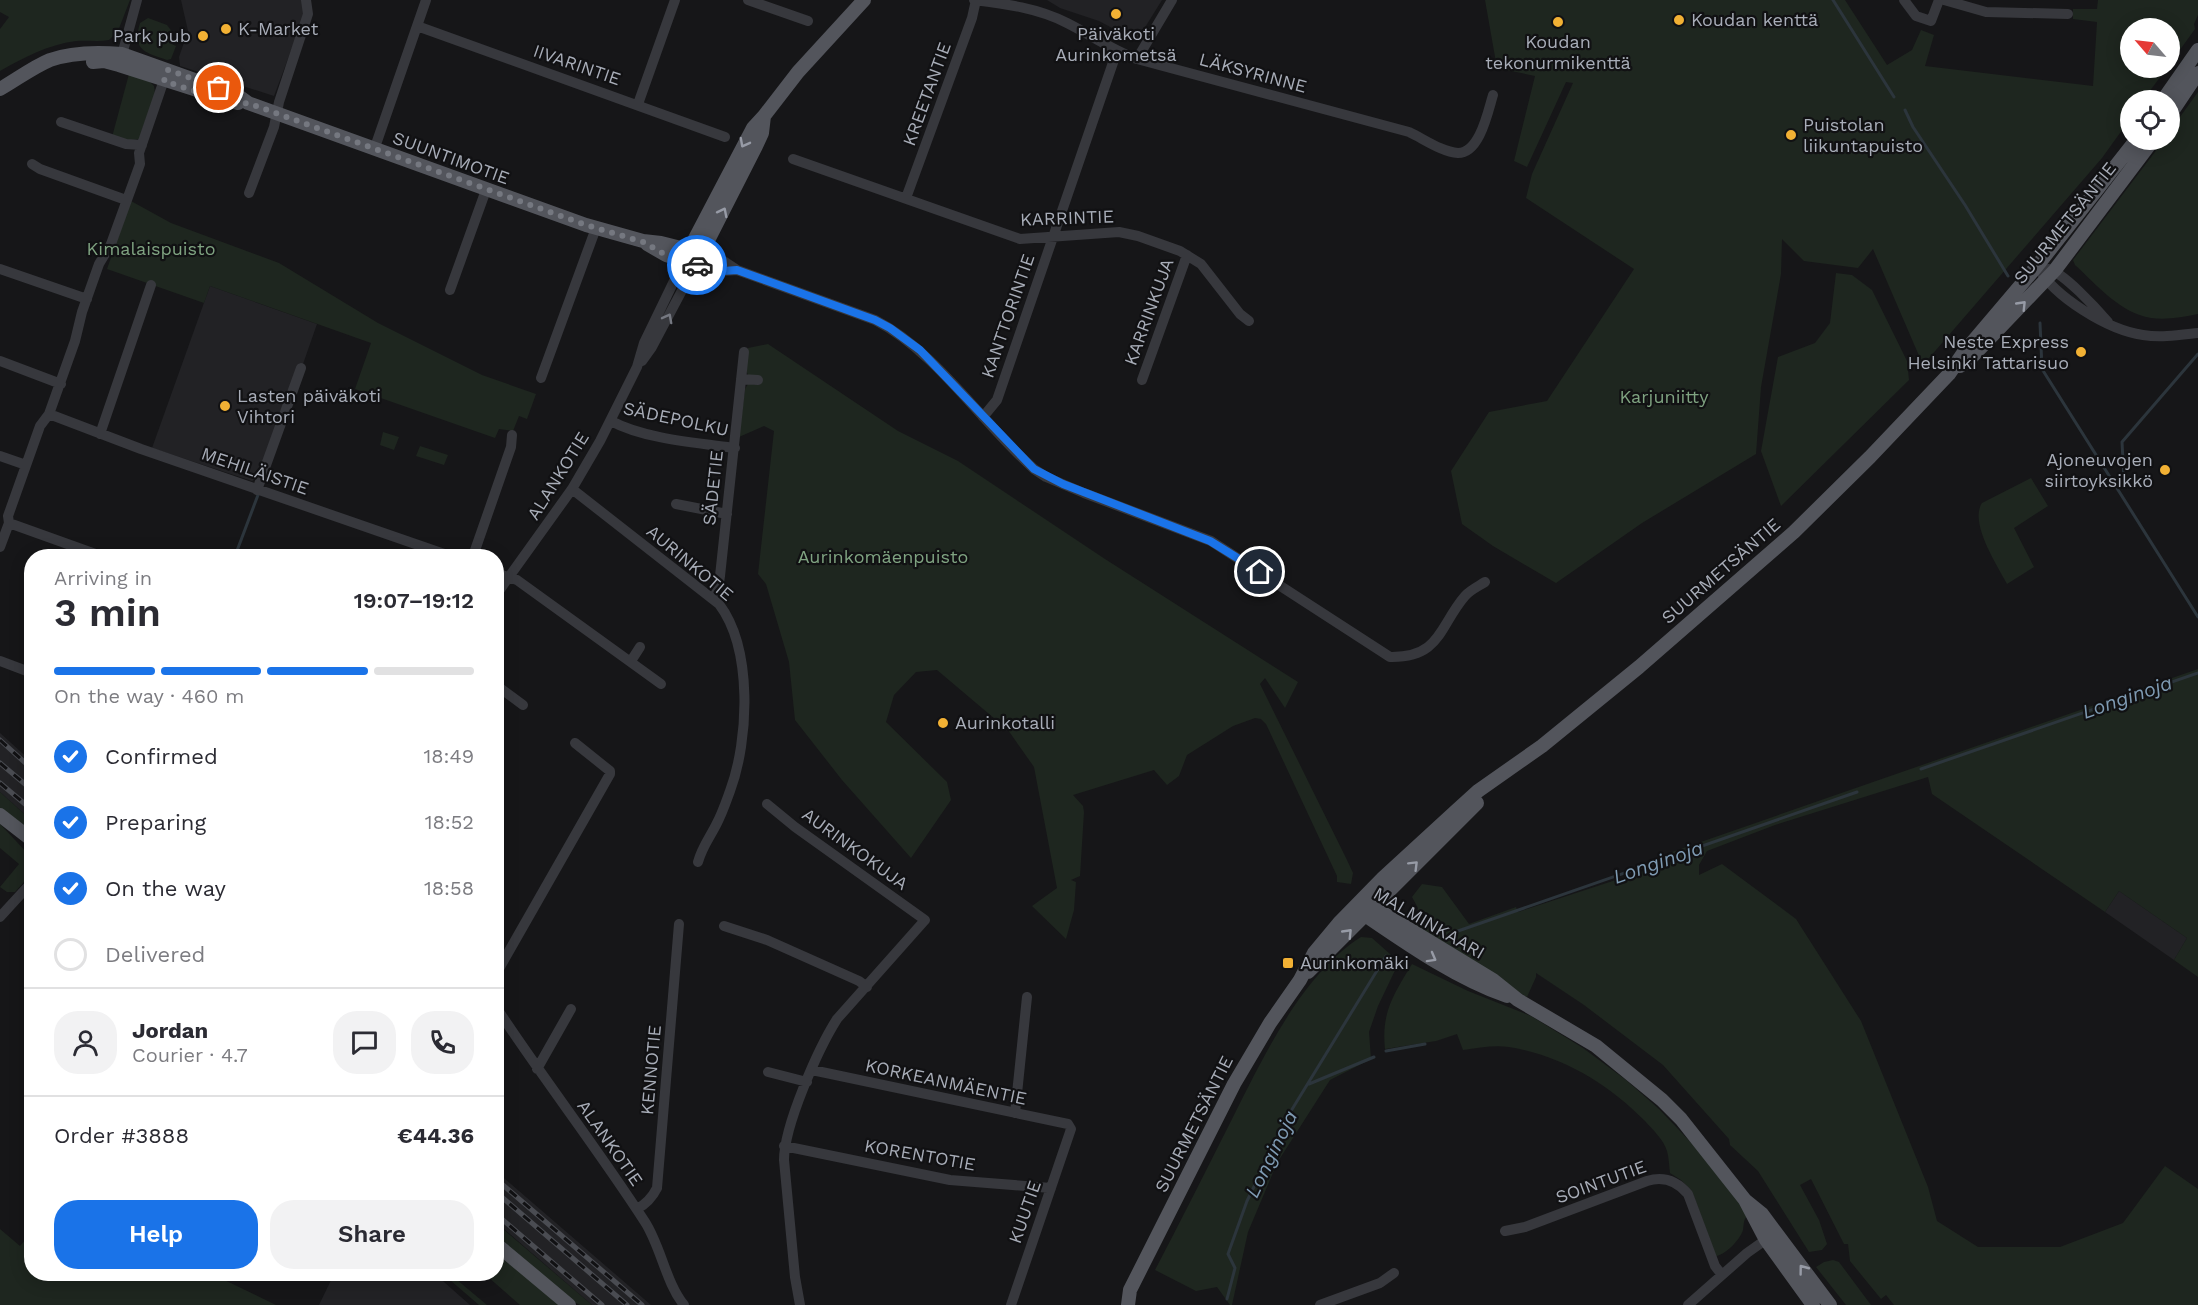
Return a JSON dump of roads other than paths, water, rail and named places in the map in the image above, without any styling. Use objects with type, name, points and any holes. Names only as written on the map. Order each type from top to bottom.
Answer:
[{"type":"main road","points":[[693,257],[762,133],[764,116],[798,72],[864,0]]},
{"type":"main road","points":[[2170,90],[2198,50]]},
{"type":"main road","name":"SUUNTIMOTIE","points":[[0,90],[21,77],[75,63],[120,60],[237,95],[248,103],[374,150],[596,228],[643,242],[666,255],[693,257]]},
{"type":"main road","points":[[2180,100],[2198,73]]},
{"type":"main road","name":"SUURMETSÄNTIE","points":[[1116,1305],[1130,1290],[1234,1084],[1270,1023],[1300,980],[1456,811],[1478,792],[1542,746],[1639,667],[1794,532],[1870,457],[1949,374],[1964,352],[2037,266],[2128,150]]},
{"type":"main road","name":"SUURMETSÄNTIE","points":[[1949,374],[1970,359],[2050,276],[2145,150]]},
{"type":"main road","points":[[3,817],[24,834]]},
{"type":"main road","points":[[3,817],[24,841]]},
{"type":"main road","name":"MALMINKAARI","points":[[1366,908],[1426,955],[1489,989],[1518,999],[1596,1046],[1662,1100],[1681,1119],[1745,1200],[1771,1236],[1813,1305]]},
{"type":"main road","name":"MALMINKAARI","points":[[1771,1236],[1830,1305]]},
{"type":"main road","points":[[504,1251],[569,1305]]},
{"type":"main road","name":"SUURMETSÄNTIE","points":[[1128,1305],[1130,1290]]},
{"type":"street","points":[[120,60],[137,0]]},
{"type":"street","points":[[249,193],[274,127],[308,14],[306,0]]},
{"type":"street","points":[[374,150],[426,0]]},
{"type":"street","points":[[638,104],[675,0]]},
{"type":"street","points":[[748,0],[808,21]]},
{"type":"street","name":"LÄKSYRINNE","points":[[975,0],[998,2],[1052,16],[1117,51],[1137,59],[1409,132],[1442,148],[1460,153],[1471,148],[1477,141],[1493,95]]},
{"type":"street","name":"KREETANTIE","points":[[906,198],[972,18],[975,0]]},
{"type":"street","points":[[1137,59],[1172,0]]},
{"type":"street","points":[[1904,0],[1916,16],[1930,21],[1939,0]]},
{"type":"street","points":[[1944,0],[1986,12],[2068,14]]},
{"type":"street","name":"IIVARINTIE","points":[[417,26],[725,137]]},
{"type":"street","name":"KANTTORINTIE","points":[[983,417],[997,400],[1117,51]]},
{"type":"street","points":[[0,547],[9,523],[8,516],[40,426],[50,414],[61,384],[99,264],[111,244],[140,164],[139,153],[166,75]]},
{"type":"street","points":[[62,122],[126,144],[142,145]]},
{"type":"street","name":"KARRINTIE","points":[[793,159],[1020,238],[1126,233],[1186,255],[1201,264],[1240,314],[1249,321]]},
{"type":"street","points":[[32,164],[126,200]]},
{"type":"street","points":[[450,290],[486,190]]},
{"type":"street","points":[[541,378],[596,228]]},
{"type":"street","name":"KARRINKUJA","points":[[1142,380],[1186,255]]},
{"type":"street","points":[[693,257],[723,271],[737,270],[875,320],[890,328],[920,350],[1023,459],[1046,477],[1210,541],[1390,657],[1417,653],[1429,648],[1466,594],[1485,582]]},
{"type":"street","name":"ALANKOTIE","points":[[504,585],[572,489],[611,421],[637,367],[652,347],[693,257]]},
{"type":"street","points":[[2037,266],[2092,316],[2129,332],[2150,336],[2198,333]]},
{"type":"street","points":[[0,269],[87,298]]},
{"type":"street","points":[[100,434],[152,285]]},
{"type":"street","points":[[564,317],[576,321]]},
{"type":"street","name":"SÄDETIE","points":[[713,599],[718,590],[744,352]]},
{"type":"street","points":[[0,362],[61,384]]},
{"type":"street","points":[[257,490],[301,368]]},
{"type":"street","points":[[741,379],[758,380]]},
{"type":"street","name":"MEHILÄISTIE","points":[[50,414],[257,490],[430,549]]},
{"type":"street","name":"SÄDEPOLKU","points":[[611,421],[627,429],[668,438],[735,448]]},
{"type":"street","points":[[475,549],[511,447],[512,435]]},
{"type":"street","points":[[0,456],[26,465]]},
{"type":"street","name":"AURINKOTIE","points":[[572,489],[713,599],[726,615],[736,643],[744,692],[745,720],[742,744],[733,782],[717,824],[701,850],[698,861]]},
{"type":"street","points":[[676,504],[727,514]]},
{"type":"street","points":[[9,523],[81,549]]},
{"type":"street","points":[[504,575],[518,580],[661,684]]},
{"type":"street","points":[[631,661],[640,648]]},
{"type":"street","points":[[0,660],[24,670]]},
{"type":"street","points":[[504,691],[523,705]]},
{"type":"street","points":[[504,960],[610,774],[605,765],[575,743]]},
{"type":"street","name":"AURINKOKUJA","points":[[767,804],[795,827],[925,921],[867,987]]},
{"type":"street","points":[[0,917],[24,891]]},
{"type":"street","name":"KENNOTIE","points":[[637,1209],[649,1200],[657,1188],[679,924]]},
{"type":"street","points":[[724,926],[767,940],[859,981],[867,987],[837,1019],[829,1032],[807,1082],[784,1146],[795,1277],[800,1305]]},
{"type":"street","points":[[1015,1113],[1027,998]]},
{"type":"street","points":[[537,1069],[571,1009]]},
{"type":"street","name":"ALANKOTIE","points":[[504,1019],[637,1209],[684,1305]]},
{"type":"street","name":"KORKEANMÄENTIE","points":[[812,1070],[1068,1124],[1071,1129]]},
{"type":"street","points":[[768,1072],[807,1082]]},
{"type":"street","name":"KUUTIE","points":[[1011,1305],[1071,1129]]},
{"type":"street","name":"KORENTOTIE","points":[[784,1146],[950,1179],[1051,1188]]},
{"type":"street","name":"SOINTUTIE","points":[[1505,1231],[1525,1227],[1656,1178],[1665,1179],[1682,1186],[1688,1194],[1715,1266],[1722,1275]]},
{"type":"street","points":[[1688,1305],[1771,1236]]},
{"type":"street","points":[[1320,1305],[1380,1283],[1394,1274]]},
{"type":"waterway","points":[[1833,0],[1894,97]]},
{"type":"waterway","points":[[1905,110],[1913,127],[1965,205],[2008,276]]},
{"type":"waterway","points":[[2040,323],[2042,369],[2198,617]]},
{"type":"waterway","points":[[2116,487],[2124,480],[2122,442],[2198,354]]},
{"type":"waterway","points":[[238,549],[258,495]]},
{"type":"waterway","name":"Longinoja","points":[[1921,769],[2198,673]]},
{"type":"waterway","name":"Longinoja","points":[[1458,931],[1857,792]]},
{"type":"waterway","name":"Longinoja","points":[[1227,1299],[1235,1268],[1228,1254],[1247,1201],[1291,1111],[1386,956]]},
{"type":"waterway","points":[[1386,1051],[1425,1044]]},
{"type":"waterway","points":[[1309,1084],[1374,1057]]},
{"type":"railway","points":[[0,740],[24,762]]},
{"type":"railway","points":[[0,763],[24,783]]},
{"type":"railway","points":[[0,783],[24,803]]},
{"type":"railway","points":[[504,1186],[642,1305]]},
{"type":"railway","points":[[504,1199],[627,1305]]},
{"type":"railway","points":[[504,1221],[602,1305]]},
{"type":"place","name":"Päiväkoti Aurinkometsä","points":[[1116,14]]},
{"type":"place","name":"Koudan kenttä","points":[[1679,20]]},
{"type":"place","name":"Koudan tekonurmikenttä","points":[[1558,22]]},
{"type":"place","name":"K-Market","points":[[226,29]]},
{"type":"place","name":"Park pub","points":[[203,36]]},
{"type":"place","name":"Puistolan liikuntapuisto","points":[[1791,135]]},
{"type":"place","name":"Neste Express Helsinki Tattarisuo","points":[[2081,352]]},
{"type":"place","name":"Lasten päiväkoti Vihtori","points":[[225,406]]},
{"type":"place","name":"Ajoneuvojen siirtoyksikkö","points":[[2165,470]]},
{"type":"place","name":"Aurinkotalli","points":[[943,723]]},
{"type":"place","name":"Aurinkomäki","points":[[1288,963]]},
{"type":"park label","name":"Kimalaispuisto","points":[[151,249]]},
{"type":"park label","name":"Karjuniitty","points":[[1664,397]]},
{"type":"park label","name":"Aurinkomäenpuisto","points":[[883,557]]}]
